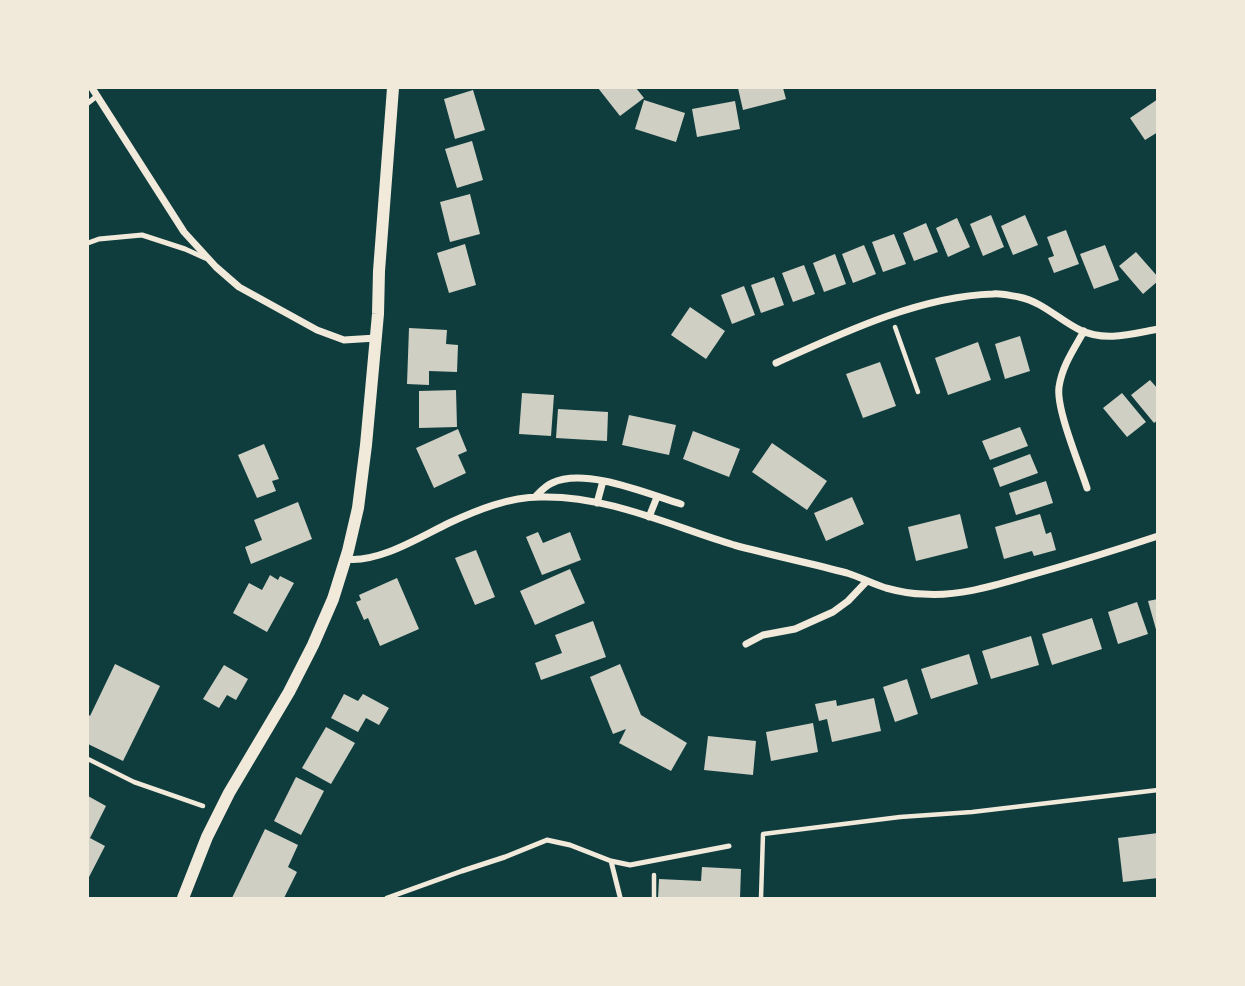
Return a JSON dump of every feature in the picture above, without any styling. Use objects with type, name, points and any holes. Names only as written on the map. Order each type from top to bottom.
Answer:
[{"type":"street","points":[[92,88],[184,232],[208,259],[239,287],[317,330],[344,340],[376,338]]},
{"type":"street","points":[[183,898],[207,837],[229,793],[289,692],[313,645],[346,559],[363,477],[376,338],[393,88]]},
{"type":"street","points":[[776,363],[891,315],[943,300],[995,293],[1023,298],[1043,306],[1084,331],[1098,336],[1112,337],[1157,329]]},
{"type":"street","points":[[1084,331],[1062,373],[1059,404],[1087,488]]},
{"type":"street","points":[[535,497],[553,482],[593,478],[681,504]]},
{"type":"street","points":[[597,503],[603,481]]},
{"type":"street","points":[[346,559],[380,555],[453,521],[503,502],[535,497],[564,497],[597,503],[734,545],[850,574],[888,589],[923,594],[963,592],[1003,583],[1157,536]]},
{"type":"street","points":[[649,517],[657,497]]},
{"type":"street","points":[[746,644],[763,635],[795,629],[833,612],[867,581]]},
{"type":"lane","points":[[88,103],[97,96]]},
{"type":"lane","points":[[88,243],[109,237],[142,235],[208,259]]},
{"type":"lane","points":[[387,898],[547,840],[570,845],[611,861],[630,864],[729,846]]},
{"type":"lane","points":[[611,861],[620,897]]},
{"type":"path","points":[[891,315],[918,393]]},
{"type":"path","points":[[88,759],[134,782],[219,813]]},
{"type":"path","points":[[761,898],[763,834],[1157,790]]},
{"type":"path","points":[[654,860],[654,898]]},
{"type":"building","points":[[598,88],[636,88],[644,98],[620,116]]},
{"type":"building","points":[[738,88],[783,88],[786,99],[743,110]]},
{"type":"building","points":[[473,90],[485,130],[455,139],[444,99]]},
{"type":"building","points":[[1158,99],[1158,132],[1145,140],[1130,118]]},
{"type":"building","points":[[644,100],[685,113],[676,142],[635,129]]},
{"type":"building","points":[[735,101],[740,129],[697,137],[692,109]]},
{"type":"building","points":[[472,141],[483,180],[457,188],[445,149]]},
{"type":"building","points":[[470,194],[480,234],[450,242],[440,202]]},
{"type":"building","points":[[991,215],[1004,247],[983,256],[970,224]]},
{"type":"building","points":[[1025,215],[1038,245],[1013,255],[1001,226]]},
{"type":"building","points":[[957,218],[970,247],[948,257],[936,228]]},
{"type":"building","points":[[926,223],[938,252],[914,261],[903,233]]},
{"type":"building","points":[[1066,230],[1079,264],[1054,273],[1048,258],[1054,256],[1047,237]]},
{"type":"building","points":[[894,234],[906,264],[883,272],[872,242]]},
{"type":"building","points":[[465,244],[476,285],[449,293],[437,253]]},
{"type":"building","points":[[864,245],[876,274],[853,283],[842,254]]},
{"type":"building","points":[[1105,245],[1119,280],[1094,289],[1080,254]]},
{"type":"building","points":[[1136,252],[1158,277],[1158,281],[1143,294],[1119,266]]},
{"type":"building","points":[[835,254],[846,284],[824,292],[813,263]]},
{"type":"building","points":[[804,265],[815,294],[793,302],[782,273]]},
{"type":"building","points":[[774,277],[784,305],[761,313],[751,285]]},
{"type":"building","points":[[744,286],[755,315],[732,324],[721,295]]},
{"type":"building","points":[[690,307],[725,331],[706,359],[671,335]]},
{"type":"building","points":[[409,328],[447,330],[446,344],[458,345],[457,372],[429,371],[429,385],[407,384]]},
{"type":"building","points":[[1020,336],[1030,371],[1005,379],[995,344]]},
{"type":"building","points":[[978,342],[991,380],[948,395],[935,358]]},
{"type":"building","points":[[880,362],[896,406],[863,418],[846,374]]},
{"type":"building","points":[[1150,380],[1158,389],[1158,420],[1154,423],[1131,395]]},
{"type":"building","points":[[456,390],[457,427],[419,428],[419,391]]},
{"type":"building","points":[[522,393],[554,395],[551,436],[519,434]]},
{"type":"building","points":[[1122,393],[1146,422],[1127,437],[1103,408]]},
{"type":"building","points":[[558,409],[608,412],[607,441],[556,438]]},
{"type":"building","points":[[629,415],[676,425],[669,455],[622,445]]},
{"type":"building","points":[[1020,427],[1028,446],[990,460],[982,441]]},
{"type":"building","points":[[458,429],[467,451],[458,455],[466,473],[434,488],[416,448]]},
{"type":"building","points":[[693,431],[740,449],[729,477],[683,459]]},
{"type":"building","points":[[772,443],[827,481],[807,510],[752,472]]},
{"type":"building","points":[[264,444],[279,479],[272,481],[276,491],[257,498],[238,455]]},
{"type":"building","points":[[1030,454],[1038,473],[1000,487],[993,468]]},
{"type":"building","points":[[1046,481],[1053,503],[1016,515],[1009,493]]},
{"type":"building","points":[[852,497],[864,524],[826,541],[814,513]]},
{"type":"building","points":[[298,502],[312,539],[251,564],[245,547],[262,540],[254,520]]},
{"type":"building","points":[[960,514],[968,548],[916,561],[908,527]]},
{"type":"building","points":[[1040,514],[1046,534],[1051,532],[1056,550],[1034,556],[1032,551],[1004,559],[995,527]]},
{"type":"building","points":[[538,532],[543,543],[570,532],[581,560],[542,575],[526,537]]},
{"type":"building","points":[[476,550],[495,597],[475,605],[455,558]]},
{"type":"building","points":[[570,569],[585,603],[535,625],[520,591]]},
{"type":"building","points":[[270,575],[278,580],[280,576],[294,583],[267,632],[233,613],[249,583],[262,590]]},
{"type":"building","points":[[397,578],[419,629],[380,646],[368,618],[364,620],[356,602],[361,600],[359,595]]},
{"type":"building","points":[[1158,599],[1158,633],[1157,633],[1148,601]]},
{"type":"building","points":[[1137,602],[1148,634],[1118,644],[1108,612]]},
{"type":"building","points":[[1092,618],[1102,649],[1052,665],[1042,634]]},
{"type":"building","points":[[593,621],[606,657],[541,680],[535,663],[562,653],[555,635]]},
{"type":"building","points":[[1031,636],[1039,665],[991,679],[982,651]]},
{"type":"building","points":[[969,654],[978,684],[931,699],[921,669]]},
{"type":"building","points":[[115,664],[160,686],[123,761],[88,744],[88,714],[90,716]]},
{"type":"building","points":[[620,664],[641,715],[687,743],[671,771],[619,743],[626,729],[613,734],[590,677]]},
{"type":"building","points":[[224,665],[248,679],[236,700],[227,695],[219,708],[203,699]]},
{"type":"building","points":[[907,679],[918,714],[895,722],[883,687]]},
{"type":"building","points":[[344,694],[358,701],[363,694],[389,708],[379,725],[366,718],[358,732],[331,718]]},
{"type":"building","points":[[874,698],[881,731],[832,742],[827,719],[819,721],[815,704],[836,700],[837,706]]},
{"type":"building","points":[[813,723],[818,752],[771,761],[766,732]]},
{"type":"building","points":[[326,727],[355,743],[331,784],[302,768]]},
{"type":"building","points":[[708,736],[756,741],[753,775],[704,770]]},
{"type":"building","points":[[296,777],[324,791],[301,835],[274,821]]},
{"type":"building","points":[[88,796],[106,806],[90,838],[105,846],[88,879]]},
{"type":"building","points":[[265,829],[298,845],[288,867],[297,872],[284,898],[232,898]]},
{"type":"building","points":[[1158,833],[1158,878],[1123,882],[1118,838]]},
{"type":"building","points":[[702,867],[741,869],[740,898],[658,898],[659,879],[701,881]]}]
